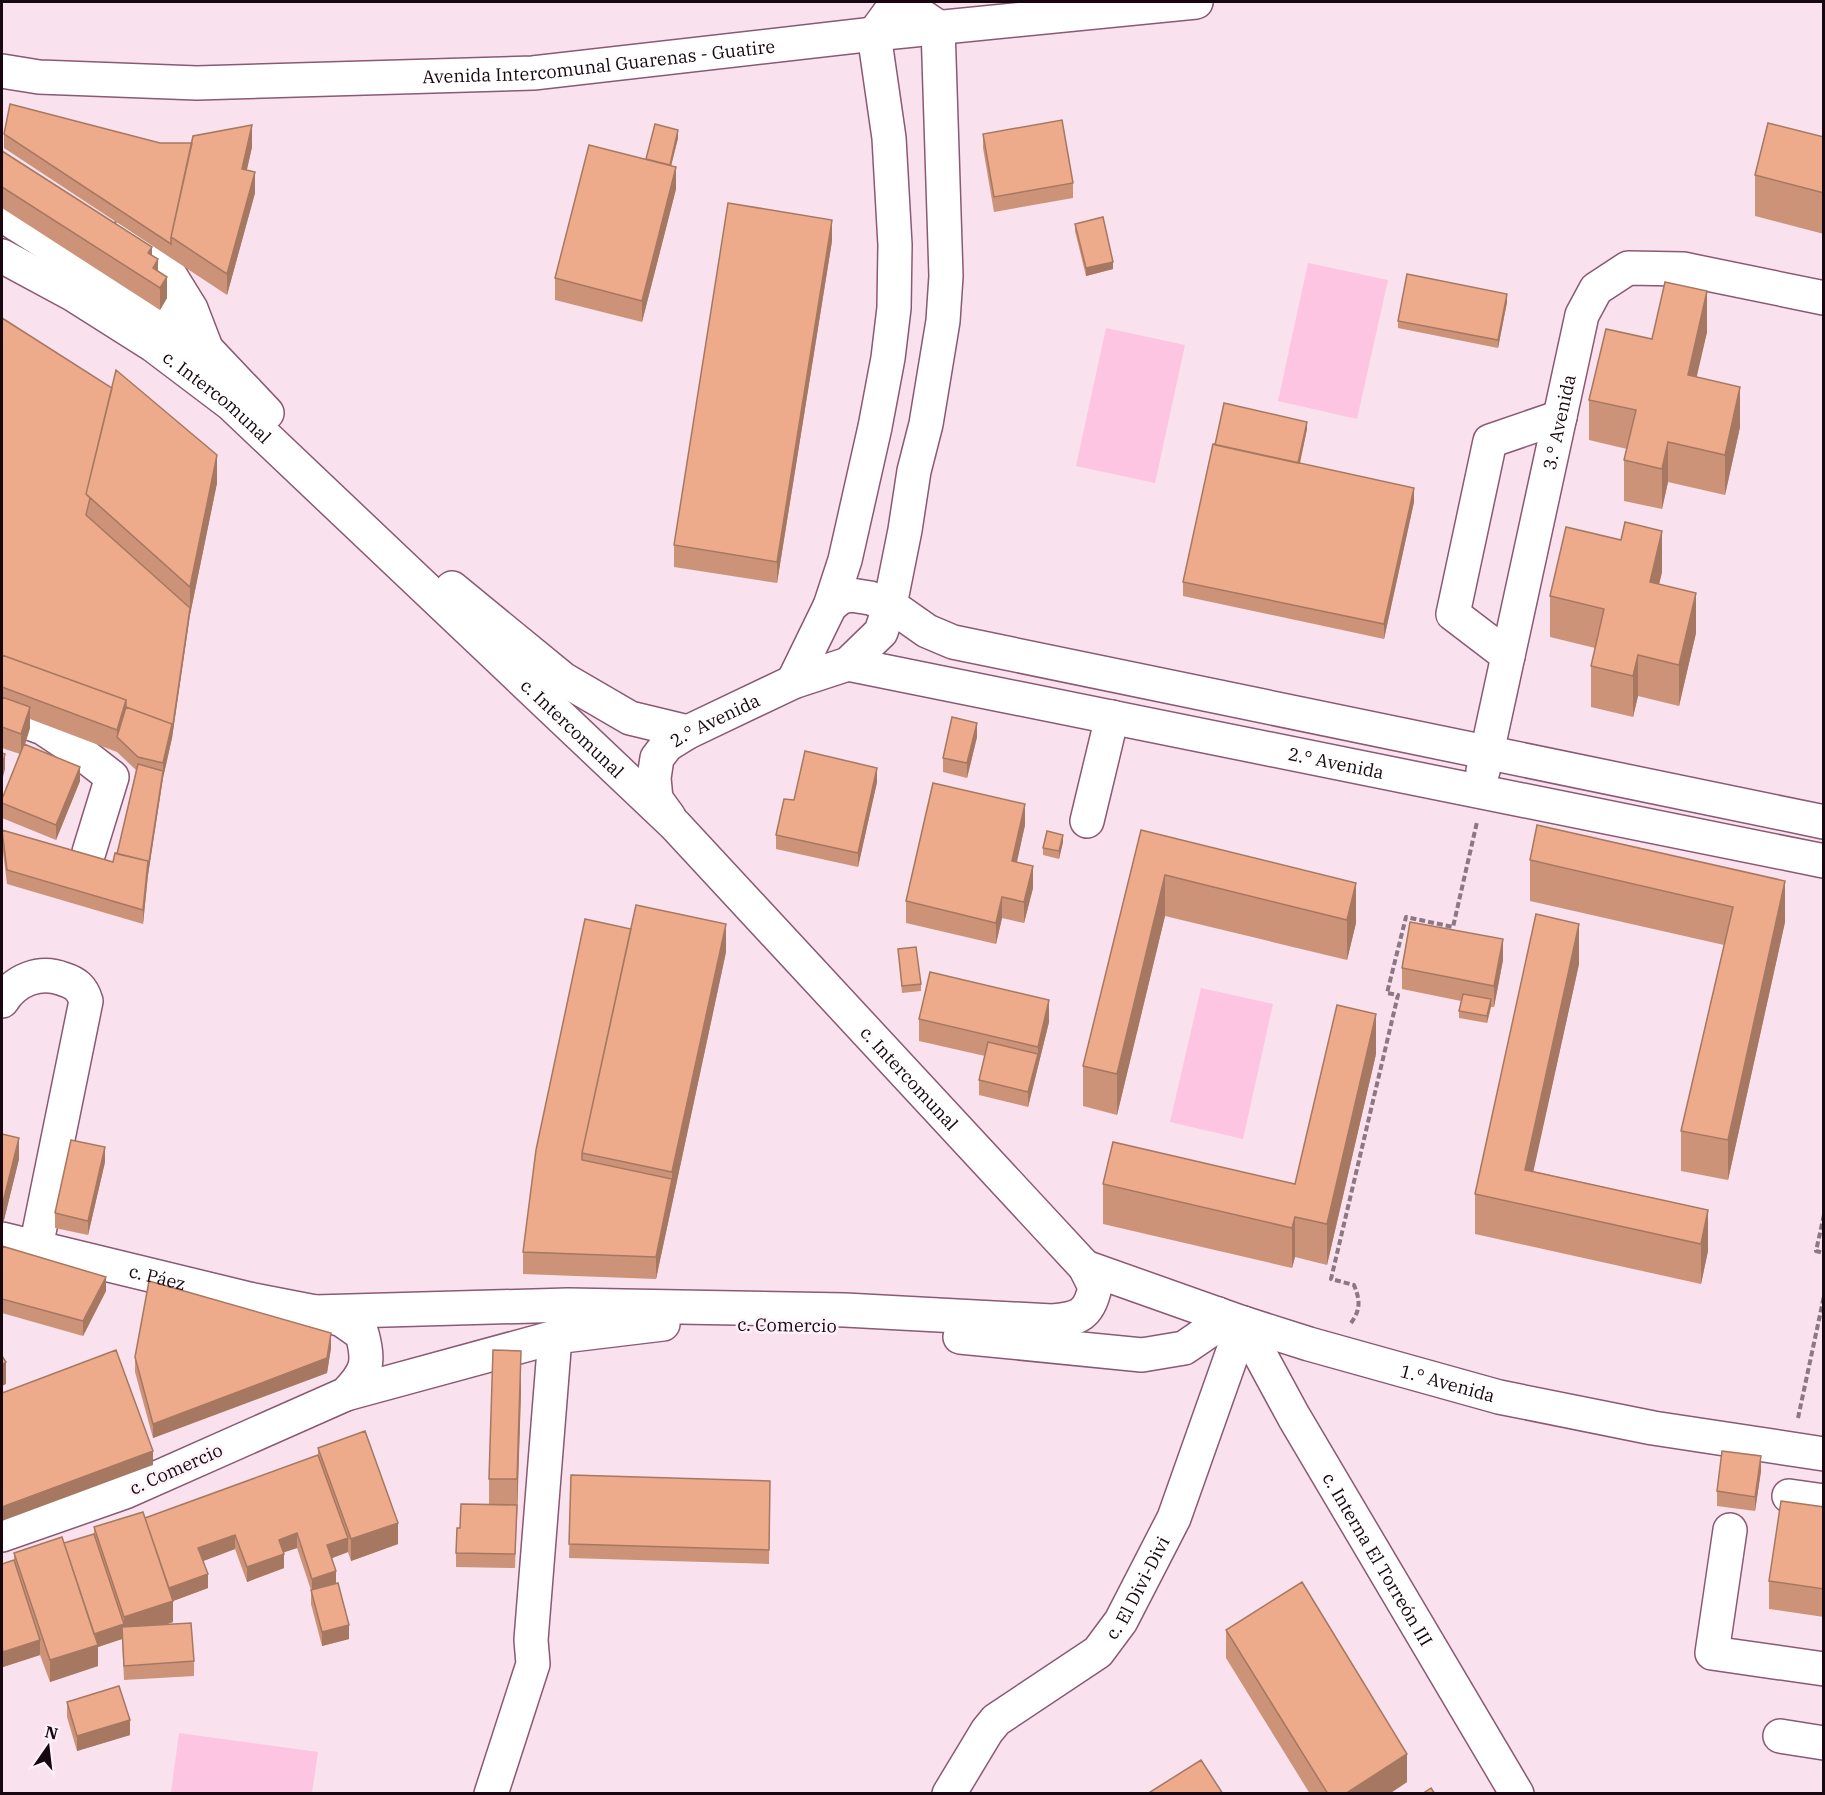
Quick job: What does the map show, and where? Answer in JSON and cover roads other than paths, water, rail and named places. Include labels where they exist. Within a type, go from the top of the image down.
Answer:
[{"type":"street","points":[[793,682],[830,606],[845,560],[888,357],[894,308],[895,245],[888,138],[874,34],[900,2],[938,27]]},
{"type":"street","name":"Avenida Intercomunal Guarenas - Guatire","points":[[2,71],[39,77],[198,83],[533,73],[938,27],[1196,2]]},
{"type":"street","name":"2.° Avenida","points":[[675,825],[656,799],[654,778],[657,758],[666,745],[688,732],[793,682],[848,664],[881,632],[890,605],[914,471],[926,424],[943,321],[946,266],[938,27]]},
{"type":"street","name":"c. Intercomunal","points":[[2,215],[195,337],[280,427],[439,578],[563,679],[630,718],[688,732]]},
{"type":"street","points":[[101,224],[165,267],[190,309],[215,375],[231,404]]},
{"type":"street","name":"c. Intercomunal","points":[[2,256],[74,296],[153,345],[231,404],[675,825],[1085,1267]]},
{"type":"street","name":"3.° Avenida","points":[[1481,791],[1487,752],[1582,315],[1596,289],[1628,268],[1683,269],[1824,298]]},
{"type":"street","points":[[1508,656],[1454,614],[1490,441],[1560,417]]},
{"type":"street","points":[[830,606],[840,597],[851,595],[870,598],[890,605],[927,631],[952,642],[1824,822]]},
{"type":"street","name":"2.° Avenida","points":[[848,664],[1824,861]]},
{"type":"street","points":[[2,713],[43,728],[112,777],[89,852]]},
{"type":"street","points":[[1087,821],[1112,717]]},
{"type":"street","points":[[2,1001],[28,978],[42,975],[56,976],[75,983],[83,991],[86,1001],[36,1247]]},
{"type":"street","name":"c. Páez","points":[[2,1239],[249,1299],[315,1312]]},
{"type":"street","points":[[1044,1345],[1088,1309],[1095,1287],[1085,1267]]},
{"type":"street","name":"1.° Avenida","points":[[1085,1267],[1314,1345],[1499,1397],[1653,1428],[1824,1454]]},
{"type":"street","points":[[315,1312],[568,1305],[845,1310],[1052,1321],[1078,1317]]},
{"type":"street","name":"c. Comercio","points":[[315,1312],[342,1320],[362,1334],[367,1362],[361,1378],[346,1394]]},
{"type":"street","name":"c. Comercio","points":[[2,1535],[125,1492],[346,1394],[555,1337],[654,1324],[828,1325],[1142,1355],[1184,1348],[1230,1318]]},
{"type":"street","name":"c. El Divi-Divi","points":[[949,1794],[996,1720],[1098,1652],[1121,1621],[1174,1518],[1230,1318]]},
{"type":"street","name":"c. Interna El Torreón III","points":[[1230,1318],[1294,1417],[1517,1794]]},
{"type":"street","points":[[491,1794],[533,1664],[531,1640],[555,1337]]},
{"type":"street","points":[[1789,1496],[1824,1501]]},
{"type":"street","points":[[1730,1530],[1712,1653],[1824,1669]]},
{"type":"street","points":[[1780,1736],[1824,1743]]}]
